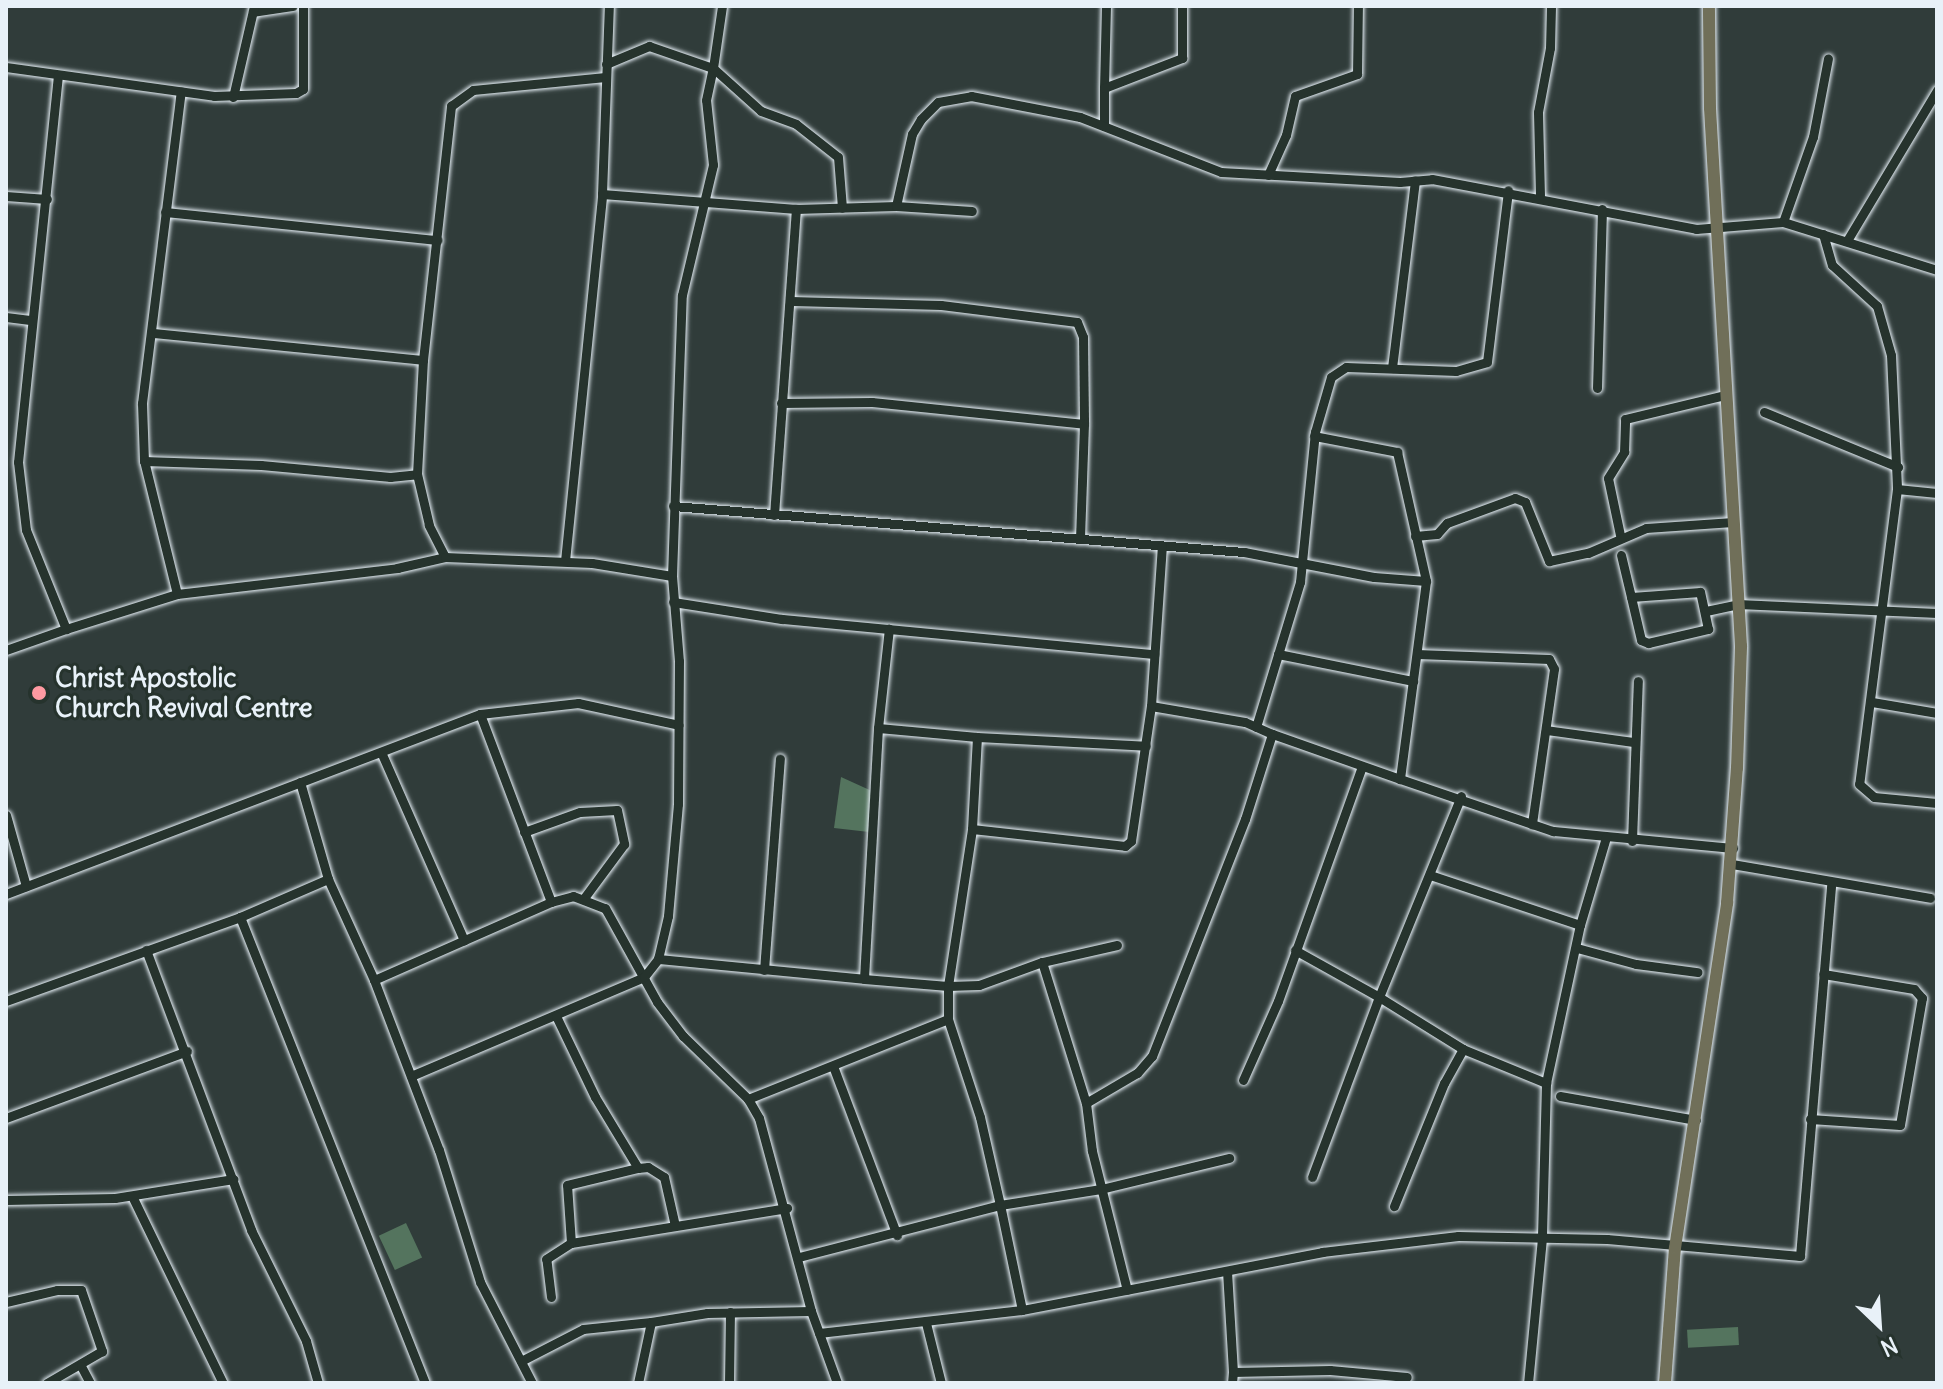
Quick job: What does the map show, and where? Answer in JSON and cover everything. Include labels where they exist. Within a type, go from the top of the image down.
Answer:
[{"type":"main road","points":[[1665,1383],[1675,1248],[1696,1120],[1733,848],[1738,604],[1725,395],[1709,6]]},
{"type":"street","points":[[233,97],[254,9],[293,6]]},
{"type":"street","points":[[6,67],[233,97],[303,89],[303,6]]},
{"type":"street","points":[[565,561],[602,194],[609,6]]},
{"type":"street","points":[[411,1076],[644,977],[658,959],[668,916],[679,725],[672,576],[682,295],[706,202],[713,148],[706,100],[722,6]]},
{"type":"street","points":[[1104,126],[1106,6]]},
{"type":"street","points":[[1104,88],[1178,62],[1185,42],[1182,6]]},
{"type":"street","points":[[1268,175],[1286,135],[1295,96],[1357,74],[1358,6]]},
{"type":"street","points":[[1540,195],[1538,112],[1550,48],[1551,6]]},
{"type":"street","points":[[606,64],[649,46],[713,68],[761,111],[796,124],[838,157],[842,208]]},
{"type":"street","points":[[1783,222],[1813,137],[1828,58]]},
{"type":"street","points":[[58,75],[18,462],[26,530],[66,629]]},
{"type":"street","points":[[445,557],[429,525],[417,474],[423,360],[451,106],[457,97],[486,88],[558,86],[605,77]]},
{"type":"street","points":[[1848,239],[1937,90]]},
{"type":"street","points":[[177,594],[144,461],[142,403],[181,91]]},
{"type":"street","points":[[896,206],[912,134],[938,102],[948,97],[1055,111],[1165,146],[1196,165],[1268,175],[1415,180],[1508,190],[1696,229],[1717,224],[1783,222],[1848,239],[1937,270]]},
{"type":"street","points":[[1392,368],[1415,180]]},
{"type":"street","points":[[1256,727],[1301,563],[1314,436],[1335,370],[1392,368],[1456,371],[1487,362],[1508,190]]},
{"type":"street","points":[[602,194],[796,209],[896,206],[972,211]]},
{"type":"street","points":[[6,196],[47,199]]},
{"type":"street","points":[[774,515],[796,209]]},
{"type":"street","points":[[1597,388],[1602,209]]},
{"type":"street","points":[[165,212],[438,240]]},
{"type":"street","points":[[1823,234],[1832,265],[1869,297],[1885,322],[1898,467],[1862,791],[1874,797],[1937,803]]},
{"type":"street","points":[[791,301],[941,305],[1077,322],[1083,337],[1080,538]]},
{"type":"street","points":[[6,317],[32,320]]},
{"type":"street","points":[[153,333],[423,360]]},
{"type":"street","points":[[1620,535],[1608,478],[1624,452],[1625,419],[1725,395]]},
{"type":"street","points":[[781,403],[872,402],[1084,424]]},
{"type":"street","points":[[1764,412],[1786,417],[1898,467]]},
{"type":"street","points":[[1314,436],[1397,452],[1426,581],[1400,779]]},
{"type":"street","points":[[144,461],[261,465],[390,477],[417,474]]},
{"type":"street","points":[[1897,489],[1937,493]]},
{"type":"street","points":[[1415,536],[1437,534],[1447,523],[1515,498],[1525,502],[1549,561],[1588,553],[1620,535],[1646,528],[1733,522]]},
{"type":"street","points":[[673,506],[1162,545],[1426,581]]},
{"type":"street","points":[[972,829],[1125,846],[1133,835],[1151,706],[1162,545]]},
{"type":"street","points":[[1621,555],[1631,597],[1644,642],[1707,632],[1703,595],[1697,591],[1631,597]]},
{"type":"street","points":[[6,650],[177,594],[397,568],[445,557],[565,561],[672,576]]},
{"type":"street","points":[[673,602],[889,629],[1154,654]]},
{"type":"street","points":[[1706,611],[1738,604],[1937,613]]},
{"type":"street","points":[[864,979],[878,728],[889,629]]},
{"type":"street","points":[[1278,654],[1413,681]]},
{"type":"street","points":[[1417,654],[1549,659],[1554,669],[1532,824]]},
{"type":"street","points":[[1632,841],[1638,681]]},
{"type":"street","points":[[1872,702],[1937,713]]},
{"type":"street","points":[[6,894],[480,714],[578,703],[679,725]]},
{"type":"street","points":[[1151,706],[1256,727],[1362,767],[1461,796],[1532,824],[1632,841],[1733,848]]},
{"type":"street","points":[[480,714],[551,902]]},
{"type":"street","points":[[878,728],[1146,746]]},
{"type":"street","points":[[1546,730],[1634,742]]},
{"type":"street","points":[[1086,1103],[1137,1073],[1152,1056],[1245,819],[1272,734]]},
{"type":"street","points":[[977,737],[972,829],[948,986],[948,1019],[980,1117],[1022,1310]]},
{"type":"street","points":[[381,752],[464,940]]},
{"type":"street","points":[[764,970],[780,759]]},
{"type":"street","points":[[1243,1080],[1295,950],[1362,767]]},
{"type":"street","points":[[300,782],[328,879],[374,980],[411,1076],[480,1282],[532,1383]]},
{"type":"street","points":[[1312,1177],[1379,997],[1433,876],[1461,796]]},
{"type":"street","points":[[524,832],[580,812],[617,810],[624,844],[584,898]]},
{"type":"street","points":[[6,815],[26,886]]},
{"type":"street","points":[[1528,1383],[1542,1238],[1546,1083],[1580,925],[1606,837]]},
{"type":"street","points":[[1732,864],[1930,898]]},
{"type":"street","points":[[1433,876],[1580,925]]},
{"type":"street","points":[[6,1001],[240,917],[328,879]]},
{"type":"street","points":[[819,1333],[1022,1310],[1322,1252],[1458,1236],[1631,1240],[1675,1248],[1800,1256],[1831,883]]},
{"type":"street","points":[[374,980],[551,902],[584,898],[605,908],[644,977],[683,1036],[748,1099],[759,1118],[787,1208],[811,1311],[837,1383]]},
{"type":"street","points":[[240,917],[425,1383]]},
{"type":"street","points":[[658,959],[948,986],[979,985],[1042,962],[1117,945]]},
{"type":"street","points":[[1577,948],[1636,964],[1697,972]]},
{"type":"street","points":[[146,950],[187,1051],[251,1230],[306,1341],[318,1383]]},
{"type":"street","points":[[1295,950],[1463,1049],[1546,1083]]},
{"type":"street","points":[[1042,962],[1086,1103],[1101,1189],[1127,1290]]},
{"type":"street","points":[[1810,1119],[1898,1127],[1922,998],[1914,989],[1823,974]]},
{"type":"street","points":[[556,1016],[638,1168]]},
{"type":"street","points":[[748,1099],[948,1019]]},
{"type":"street","points":[[1394,1206],[1463,1049]]},
{"type":"street","points":[[6,1118],[187,1051]]},
{"type":"street","points":[[833,1066],[897,1235]]},
{"type":"street","points":[[1560,1096],[1696,1120]]},
{"type":"street","points":[[799,1257],[897,1235],[1000,1205],[1101,1189],[1229,1158]]},
{"type":"street","points":[[571,1243],[567,1185],[638,1168],[648,1167],[664,1177],[675,1226]]},
{"type":"street","points":[[6,1200],[132,1196],[233,1179]]},
{"type":"street","points":[[132,1196],[223,1383]]},
{"type":"street","points":[[551,1297],[546,1259],[571,1243],[787,1208]]},
{"type":"street","points":[[1227,1271],[1232,1383]]},
{"type":"street","points":[[6,1302],[57,1290],[81,1290],[103,1348],[81,1366],[47,1383]]},
{"type":"street","points":[[521,1361],[583,1329],[730,1312],[811,1311]]},
{"type":"street","points":[[729,1383],[730,1312]]},
{"type":"street","points":[[638,1383],[651,1322]]},
{"type":"street","points":[[926,1323],[941,1383]]},
{"type":"street","points":[[81,1366],[90,1383]]},
{"type":"street","points":[[1233,1372],[1330,1370],[1407,1377]]},
{"type":"green space","points":[[841,777],[874,792],[869,832],[834,828]]},
{"type":"green space","points":[[406,1223],[422,1257],[395,1270],[379,1236]]},
{"type":"green space","points":[[1738,1327],[1739,1345],[1688,1348],[1687,1330]]},
{"type":"place","name":"Christ Apostolic Church Revival Centre","points":[[39,693]]}]
